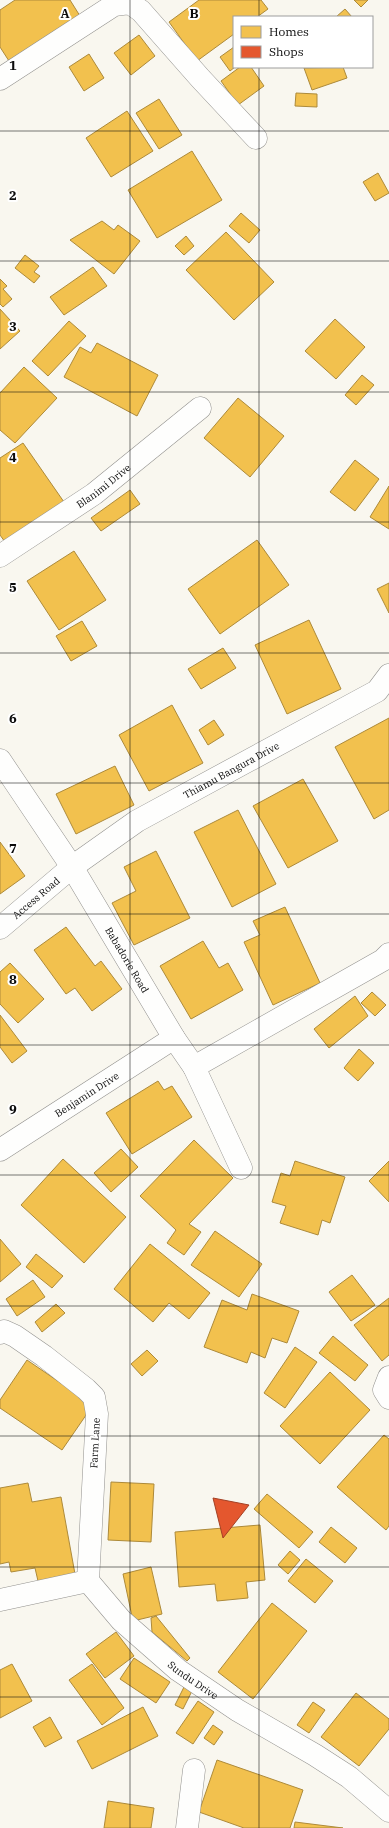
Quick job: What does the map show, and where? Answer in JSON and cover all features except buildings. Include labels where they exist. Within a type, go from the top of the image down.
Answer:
[{"type":"street","points":[[0,79],[114,5],[130,3],[141,11],[200,78],[256,138]]},
{"type":"street","name":"Blanimi Drive","points":[[0,556],[94,494],[200,408]]},
{"type":"street","name":"Thiamu Bangura Drive","points":[[72,867],[137,821],[377,691],[389,675]]},
{"type":"street","name":"Babadorie Road","points":[[0,760],[72,867],[174,1038],[194,1067],[241,1168]]},
{"type":"street","name":"Access Road","points":[[0,928],[72,867]]},
{"type":"street","points":[[194,1067],[383,960],[389,954]]},
{"type":"street","name":"Benjamin Drive","points":[[0,1150],[174,1038]]},
{"type":"street","name":"Farm Lane","points":[[0,1333],[4,1331],[15,1336],[44,1356],[94,1397],[97,1414],[88,1581]]},
{"type":"street","points":[[389,1377],[384,1390],[389,1398]]},
{"type":"street","points":[[5,1594],[88,1581]]},
{"type":"street","name":"Sundu Drive","points":[[88,1581],[121,1620],[178,1670],[237,1710],[315,1755],[349,1777],[389,1811]]},
{"type":"street","points":[[187,1828],[194,1770]]}]
